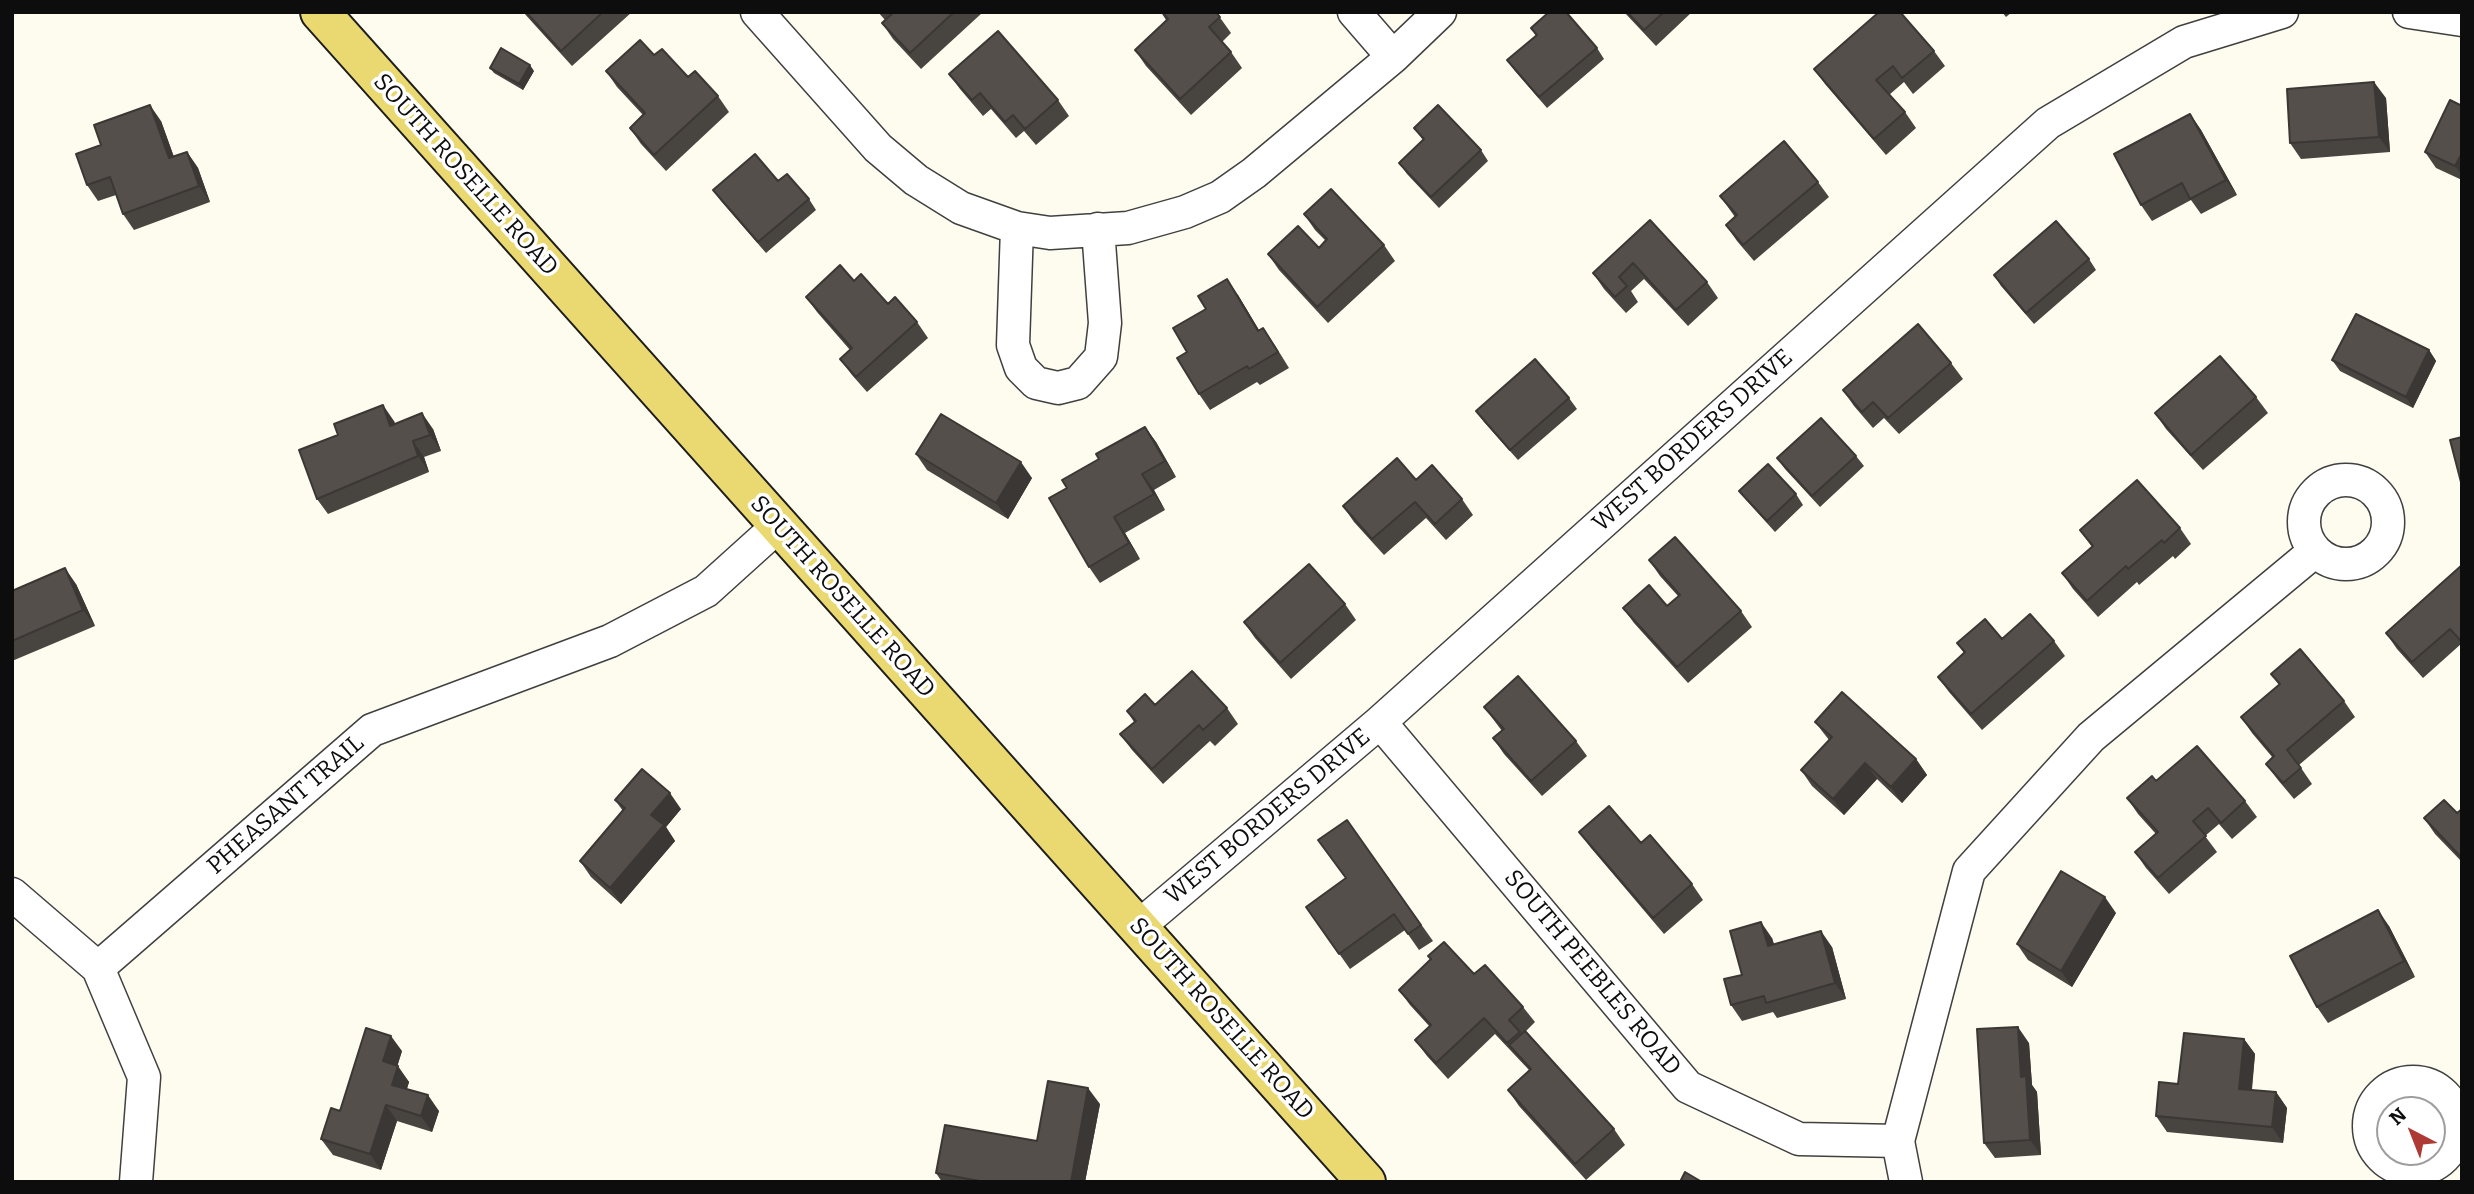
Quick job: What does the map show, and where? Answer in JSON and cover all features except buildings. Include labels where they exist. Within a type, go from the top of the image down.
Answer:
[{"type":"main road","name":"SOUTH ROSELLE ROAD","points":[[320,12],[1366,1182]]},
{"type":"street","points":[[757,12],[878,148],[916,180],[961,208],[1017,228],[1050,233],[1128,228],[1185,212],[1220,197],[1254,173],[1393,57],[1440,12]]},
{"type":"street","points":[[1353,12],[1393,57]]},
{"type":"street","name":"WEST BORDERS DRIVE","points":[[1138,927],[1380,722],[2048,123],[2184,42],[2282,12]]},
{"type":"street","points":[[2409,12],[2462,20]]},
{"type":"street","points":[[1017,228],[1013,345],[1021,368],[1036,383],[1058,388],[1077,383],[1101,357],[1105,323],[1098,229]]},
{"type":"street","name":"PHEASANT TRAIL","points":[[98,968],[372,730],[610,641],[706,591],[778,526]]},
{"type":"street","points":[[1906,1182],[1898,1141],[1969,871],[2091,737],[2315,551]]},
{"type":"street","name":"SOUTH PEEBLES ROAD","points":[[1380,722],[1688,1087],[1799,1139],[1898,1141]]},
{"type":"street","points":[[12,894],[98,968],[144,1077],[136,1182]]}]
